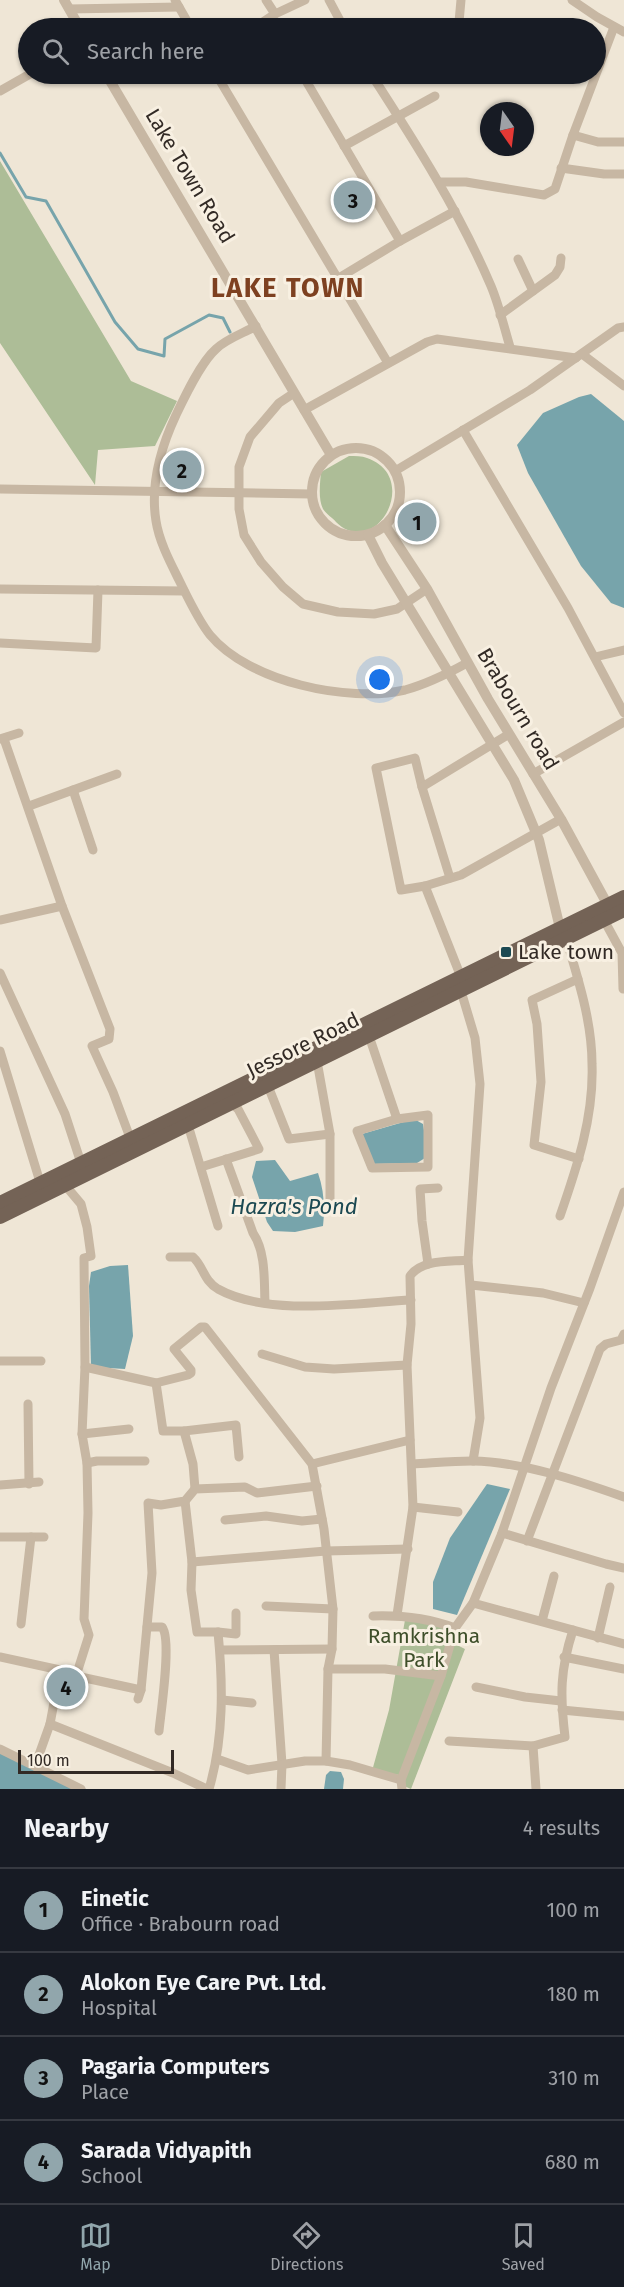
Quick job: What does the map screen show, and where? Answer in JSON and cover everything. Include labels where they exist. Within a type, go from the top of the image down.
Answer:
[{"type":"main road","points":[[0,1203],[40,1182],[83,1169],[563,933],[612,912],[624,897]]},
{"type":"main road","name":"Jessore Road","points":[[133,1145],[188,1125],[369,1036],[461,984]]},
{"type":"main road","points":[[0,1217],[65,1185],[83,1169]]},
{"type":"street","points":[[266,0],[272,16]]},
{"type":"street","points":[[269,18],[305,0]]},
{"type":"street","points":[[329,0],[339,18]]},
{"type":"street","points":[[459,18],[461,0]]},
{"type":"street","points":[[576,1],[602,18]]},
{"type":"street","points":[[66,4],[177,4],[185,18]]},
{"type":"street","points":[[66,4],[74,18]]},
{"type":"street","points":[[606,61],[624,19]]},
{"type":"street","points":[[606,21],[620,30]]},
{"type":"street","points":[[0,91],[18,81]]},
{"type":"street","name":"Lake Town Road","points":[[112,84],[331,455]]},
{"type":"street","points":[[222,84],[388,363]]},
{"type":"street","points":[[308,84],[400,241]]},
{"type":"street","points":[[378,84],[455,211],[491,288],[510,347]]},
{"type":"street","points":[[439,182],[466,182],[544,195],[555,189],[573,135],[596,84]]},
{"type":"street","points":[[344,146],[435,96]]},
{"type":"street","points":[[573,135],[598,142],[624,142]]},
{"type":"street","points":[[561,168],[604,174],[624,174]]},
{"type":"street","points":[[337,279],[455,211]]},
{"type":"street","points":[[500,315],[555,275],[560,267],[561,258]]},
{"type":"street","points":[[518,259],[533,291]]},
{"type":"street","points":[[256,326],[216,348],[194,381],[164,442],[155,491],[156,522],[168,558],[184,591],[211,636],[244,664],[276,678],[326,692],[367,693],[403,690],[430,682],[467,663]]},
{"type":"street","points":[[395,471],[530,390],[618,327],[624,327]]},
{"type":"street","points":[[304,410],[427,342],[437,339],[579,356],[624,386]]},
{"type":"street","points":[[294,393],[279,403],[250,437],[239,467],[238,492],[243,535],[268,570],[303,604],[338,612],[374,614],[397,609],[427,589]]},
{"type":"street","points":[[463,430],[595,657],[624,713]]},
{"type":"street","points":[[348,448],[366,449],[383,457],[395,471],[400,494],[393,516],[385,525],[368,535],[352,536],[336,532],[323,523],[314,509],[311,494],[313,479],[320,465],[331,455],[348,448]]},
{"type":"street","points":[[0,489],[311,494]]},
{"type":"street","name":"Brabourn road","points":[[385,525],[427,589],[467,663],[561,819],[612,912]]},
{"type":"street","points":[[368,535],[382,563],[514,780],[536,833],[578,979],[589,1031],[592,1064],[590,1108],[579,1159],[560,1216]]},
{"type":"street","points":[[0,589],[184,591]]},
{"type":"street","points":[[0,643],[96,648],[98,590]]},
{"type":"street","points":[[595,657],[624,650]]},
{"type":"street","points":[[533,774],[624,722]]},
{"type":"street","points":[[19,733],[2,739],[28,806],[62,906],[110,1029],[110,1039],[92,1046],[113,1092],[133,1145]]},
{"type":"street","points":[[422,787],[509,734]]},
{"type":"street","points":[[450,878],[415,758],[376,768],[401,890],[425,886],[450,878],[461,874],[561,819]]},
{"type":"street","points":[[28,806],[117,774]]},
{"type":"street","points":[[73,790],[93,850]]},
{"type":"street","points":[[425,886],[461,984],[475,1038],[480,1084],[468,1260],[480,1418],[473,1461]]},
{"type":"street","points":[[0,920],[62,906]]},
{"type":"street","points":[[612,912],[622,953],[622,989]]},
{"type":"street","points":[[0,974],[65,1114],[83,1169]]},
{"type":"street","points":[[578,979],[532,1000],[537,1024],[541,1082],[534,1144],[579,1159]]},
{"type":"street","points":[[369,1036],[397,1119]]},
{"type":"street","points":[[0,1051],[40,1182]]},
{"type":"street","points":[[317,1061],[330,1134],[330,1201]]},
{"type":"street","points":[[267,1086],[289,1139],[330,1134]]},
{"type":"street","points":[[201,1167],[259,1149],[238,1109],[231,1103]]},
{"type":"street","points":[[428,1115],[428,1167],[372,1168],[357,1131],[397,1119],[428,1115]]},
{"type":"street","points":[[188,1125],[218,1226]]},
{"type":"street","points":[[226,1159],[263,1260],[265,1304]]},
{"type":"street","points":[[65,1185],[81,1204],[91,1256],[84,1258],[85,1367],[82,1434],[87,1463],[84,1619],[89,1635],[76,1676]]},
{"type":"street","points":[[429,1264],[422,1221],[420,1189],[438,1188]]},
{"type":"street","points":[[217,1759],[248,1770],[305,1761],[326,1761],[350,1765],[402,1784],[441,1676],[455,1628],[473,1603],[502,1533],[523,1468],[624,1192]]},
{"type":"street","points":[[170,1257],[193,1257],[204,1276],[219,1289],[265,1304],[322,1305],[411,1300]]},
{"type":"street","points":[[397,1615],[414,1507],[407,1365],[411,1300],[410,1276],[419,1267],[429,1264],[468,1260]]},
{"type":"street","points":[[471,1285],[543,1293],[584,1303]]},
{"type":"street","points":[[85,1367],[156,1383],[191,1374],[191,1370],[174,1349],[201,1327],[205,1327],[312,1464],[322,1518],[333,1609],[332,1649],[328,1669],[326,1761]]},
{"type":"street","points":[[527,1541],[600,1349],[606,1344],[621,1340],[624,1334]]},
{"type":"street","points":[[262,1354],[305,1367],[334,1369],[407,1365]]},
{"type":"street","points":[[0,1361],[41,1361]]},
{"type":"street","points":[[156,1383],[163,1431],[236,1425],[239,1457]]},
{"type":"street","points":[[0,1485],[34,1483],[28,1404]]},
{"type":"street","points":[[82,1434],[129,1429]]},
{"type":"street","points":[[0,1657],[60,1670],[140,1694],[152,1573],[148,1503],[161,1505],[185,1501],[195,1489],[193,1464],[184,1431]]},
{"type":"street","points":[[312,1464],[410,1440]]},
{"type":"street","points":[[87,1463],[145,1461]]},
{"type":"street","points":[[412,1464],[473,1461],[523,1468],[624,1497]]},
{"type":"street","points":[[195,1489],[245,1487],[257,1493],[317,1486]]},
{"type":"street","points":[[185,1501],[192,1562],[191,1590],[197,1632],[236,1634],[236,1613]]},
{"type":"street","points":[[414,1507],[458,1512]]},
{"type":"street","points":[[225,1520],[266,1516],[302,1521],[322,1518]]},
{"type":"street","points":[[502,1533],[624,1568]]},
{"type":"street","points":[[0,1537],[44,1537]]},
{"type":"street","points":[[21,1624],[31,1537]]},
{"type":"street","points":[[192,1562],[326,1551],[408,1549]]},
{"type":"street","points":[[542,1621],[554,1576]]},
{"type":"street","points":[[598,1638],[610,1587]]},
{"type":"street","points":[[473,1603],[624,1644]]},
{"type":"street","points":[[266,1606],[333,1609]]},
{"type":"street","points":[[373,1616],[397,1615],[434,1620],[455,1628]]},
{"type":"street","points":[[147,1627],[162,1627],[165,1631],[166,1665],[159,1731]]},
{"type":"street","points":[[449,1741],[533,1746],[565,1737],[561,1705],[564,1657],[573,1630]]},
{"type":"street","points":[[50,1724],[208,1789],[217,1759],[222,1700],[218,1632]]},
{"type":"street","points":[[220,1650],[332,1649]]},
{"type":"street","points":[[274,1650],[282,1764],[281,1789]]},
{"type":"street","points":[[564,1657],[624,1669]]},
{"type":"street","points":[[328,1669],[385,1669],[441,1676]]},
{"type":"street","points":[[35,1766],[50,1724],[60,1670]]},
{"type":"street","points":[[476,1687],[624,1716]]},
{"type":"street","points":[[222,1700],[252,1703]]},
{"type":"street","points":[[533,1746],[536,1789]]},
{"type":"street","points":[[0,1749],[81,1789]]},
{"type":"green space","points":[[0,161],[131,381],[177,401],[155,446],[98,450],[95,485],[0,343]]},
{"type":"green space","points":[[349,456],[367,458],[383,468],[391,482],[392,497],[387,512],[378,524],[365,531],[351,531],[336,522],[324,511],[320,501],[321,472]]},
{"type":"green space","name":"Ramkrishna Park","points":[[405,1620],[455,1628],[453,1643],[465,1649],[411,1789],[404,1786],[399,1775],[372,1771],[389,1710]]},
{"type":"water","points":[[591,394],[624,421],[624,608],[611,603],[581,566],[528,473],[517,445],[543,413]]},
{"type":"water","points":[[414,1119],[423,1124],[427,1149],[425,1158],[417,1163],[373,1164],[362,1134]]},
{"type":"water","name":"Hazra's Pond","points":[[275,1160],[290,1181],[318,1173],[324,1199],[323,1226],[295,1232],[273,1231],[267,1222],[252,1177],[256,1161]]},
{"type":"water","points":[[128,1265],[133,1336],[125,1369],[91,1367],[89,1286],[91,1272],[110,1266]]},
{"type":"water","points":[[487,1484],[510,1489],[457,1615],[433,1609],[433,1582],[450,1538]]},
{"type":"water","points":[[0,1749],[86,1789],[0,1789]]},
{"type":"water","points":[[330,1771],[341,1772],[344,1779],[343,1789],[324,1789],[326,1775]]},
{"type":"waterway","points":[[0,153],[26,197],[46,201],[115,322],[138,349],[164,356],[165,339],[209,315],[223,318],[230,332]]},
{"type":"place","name":"Pagaria Computers","points":[[353,200]]},
{"type":"place","name":"Alokon Eye Care Pvt. Ltd.","points":[[182,470]]},
{"type":"place","name":"Einetic","points":[[417,522]]},
{"type":"place","name":"Lake town","points":[[506,952]]},
{"type":"place","name":"Sarada Vidyapith","points":[[66,1687]]},
{"type":"district","name":"LAKE TOWN","points":[[288,288]]}]
